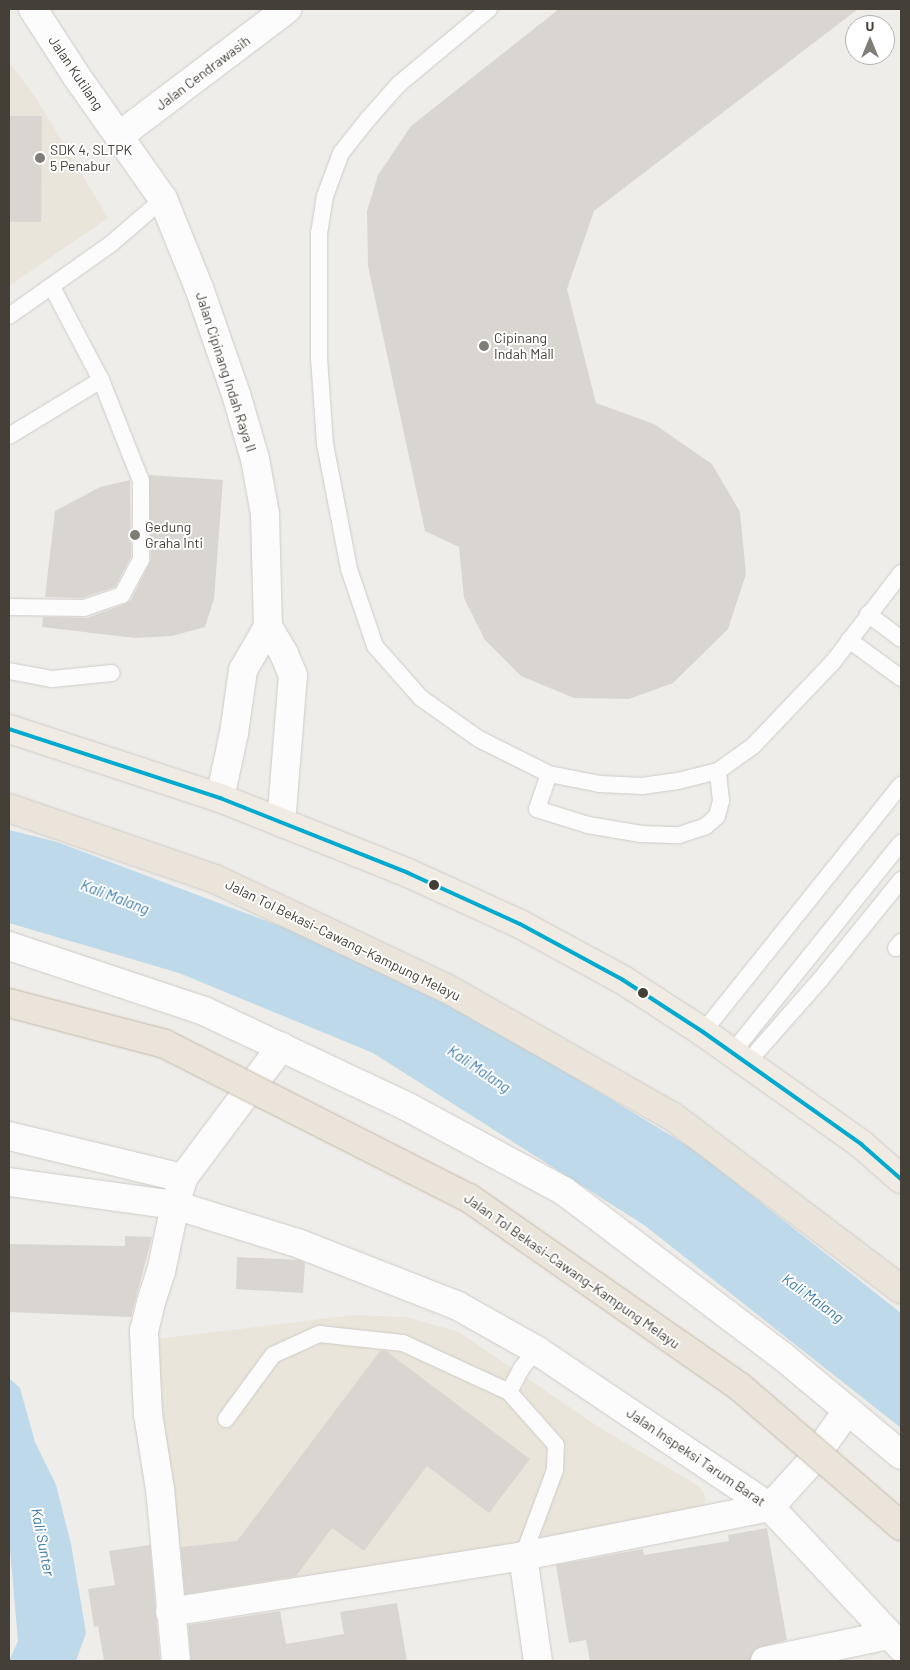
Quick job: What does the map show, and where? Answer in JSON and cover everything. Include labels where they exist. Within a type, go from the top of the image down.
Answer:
[{"type":"highway","name":"Jalan Tol Bekasi–Cawang–Kampung Melayu","points":[[9,808],[215,879],[448,989],[672,1116],[901,1289]]},
{"type":"highway","name":"Jalan Tol Bekasi–Cawang–Kampung Melayu","points":[[9,1003],[165,1044],[469,1198],[740,1387],[901,1526]]},
{"type":"main road","points":[[9,729],[220,798],[281,824],[408,873],[520,924],[623,980],[703,1032],[861,1144],[901,1179]]},
{"type":"street","name":"Jalan Kutilang","points":[[33,9],[77,77],[119,136]]},
{"type":"street","name":"Jalan Cendrawasih","points":[[119,136],[287,9]]},
{"type":"street","name":"Jalan Cipinang Indah Raya II","points":[[119,136],[163,200],[199,288],[236,394],[255,459],[265,514],[268,627],[284,654],[293,675],[281,824]]},
{"type":"street","points":[[220,798],[234,733],[243,670],[268,627]]},
{"type":"street","points":[[9,946],[204,1011],[406,1106],[564,1191],[780,1355],[901,1455]]},
{"type":"street","points":[[176,1661],[160,1489],[148,1414],[144,1331],[151,1302],[162,1272],[174,1205],[183,1178],[281,1048]]},
{"type":"street","points":[[9,1136],[183,1178]]},
{"type":"street","name":"Jalan Inspeksi Tarum Barat","points":[[9,1182],[174,1205],[300,1244],[458,1306],[536,1350],[770,1507],[810,1464],[848,1410]]},
{"type":"street","points":[[170,1612],[523,1556],[770,1507],[895,1641]]},
{"type":"street","points":[[523,1556],[538,1661]]},
{"type":"street","points":[[765,1661],[895,1641]]},
{"type":"lane","points":[[489,9],[399,84],[341,153],[324,196],[319,233],[319,358],[325,444],[349,569],[375,646],[421,698],[479,739],[549,774],[600,784],[642,786],[678,781],[718,771],[753,746],[833,662],[868,614],[901,574]]},
{"type":"lane","points":[[9,316],[112,243],[163,200]]},
{"type":"lane","points":[[9,607],[84,608],[122,595],[141,560],[141,481],[101,380],[52,287]]},
{"type":"lane","points":[[9,436],[101,380]]},
{"type":"lane","points":[[868,614],[901,639]]},
{"type":"lane","points":[[849,640],[901,678]]},
{"type":"lane","points":[[9,671],[52,679],[112,673]]},
{"type":"lane","points":[[549,774],[537,809],[588,825],[641,834],[679,835],[706,826],[716,816],[721,801],[718,771]]},
{"type":"lane","points":[[703,1032],[901,785]]},
{"type":"lane","points":[[740,1058],[901,843]]},
{"type":"lane","points":[[740,1058],[820,980],[901,880]]},
{"type":"lane","points":[[226,1419],[273,1355],[319,1334],[403,1342],[509,1392],[556,1445],[555,1470],[523,1556]]},
{"type":"lane","points":[[509,1392],[521,1369],[536,1350]]},
{"type":"shaded area","name":"SDK 4, SLTPK 5 Penabur","points":[[9,62],[36,98],[108,218],[9,286]]},
{"type":"shaded area","points":[[353,1315],[406,1317],[459,1332],[603,1430],[696,1484],[703,1491],[706,1500],[703,1508],[172,1610],[149,1340]]},
{"type":"water","name":"Kali Malang","points":[[9,830],[57,842],[325,943],[502,1033],[693,1149],[901,1313],[901,1428],[644,1225],[373,1053],[179,973],[9,923]]},
{"type":"water","name":"Kali Sunter","points":[[9,1378],[20,1388],[35,1442],[56,1485],[71,1544],[86,1633],[76,1661],[9,1661],[18,1641],[9,1538]]},
{"type":"building","name":"Cipinang Indah Mall","points":[[559,9],[858,9],[850,15],[845,15],[845,19],[594,211],[567,289],[596,403],[654,424],[712,464],[740,512],[746,574],[728,629],[673,683],[629,699],[574,698],[521,676],[485,640],[464,598],[459,547],[425,531],[368,266],[367,211],[378,175],[411,126]]},
{"type":"building","points":[[9,116],[42,116],[41,222],[9,222]]},
{"type":"building","points":[[149,475],[223,480],[214,599],[205,627],[172,636],[135,638],[42,627],[43,617],[87,618],[131,600],[151,560]]},
{"type":"building","points":[[130,480],[131,557],[115,587],[82,598],[45,597],[55,511],[100,487]]},
{"type":"building","points":[[125,1236],[152,1237],[131,1317],[9,1312],[9,1244],[125,1246]]},
{"type":"building","points":[[237,1257],[299,1260],[305,1263],[303,1293],[236,1289]]},
{"type":"building","points":[[380,1351],[386,1351],[530,1459],[489,1513],[427,1466],[364,1551],[332,1528],[296,1576],[185,1594],[181,1547],[237,1541]]},
{"type":"building","points":[[767,1528],[787,1640],[755,1649],[750,1661],[590,1661],[586,1640],[569,1643],[556,1565],[643,1549],[644,1555],[729,1541],[728,1535]]},
{"type":"building","points":[[150,1545],[160,1661],[104,1661],[98,1626],[94,1627],[88,1589],[115,1585],[109,1551]]},
{"type":"building","points":[[397,1603],[407,1661],[191,1661],[188,1625],[280,1611],[286,1644],[344,1634],[340,1612]]},
{"type":"transit line","points":[[9,729],[220,798],[408,873],[520,924],[623,980],[703,1032],[861,1144],[901,1179]]},
{"type":"place","name":"SDK 4, SLTPK 5 Penabur","points":[[40,158]]},
{"type":"place","name":"Cipinang Indah Mall","points":[[484,346]]},
{"type":"place","name":"Gedung Graha Inti","points":[[135,535]]}]
